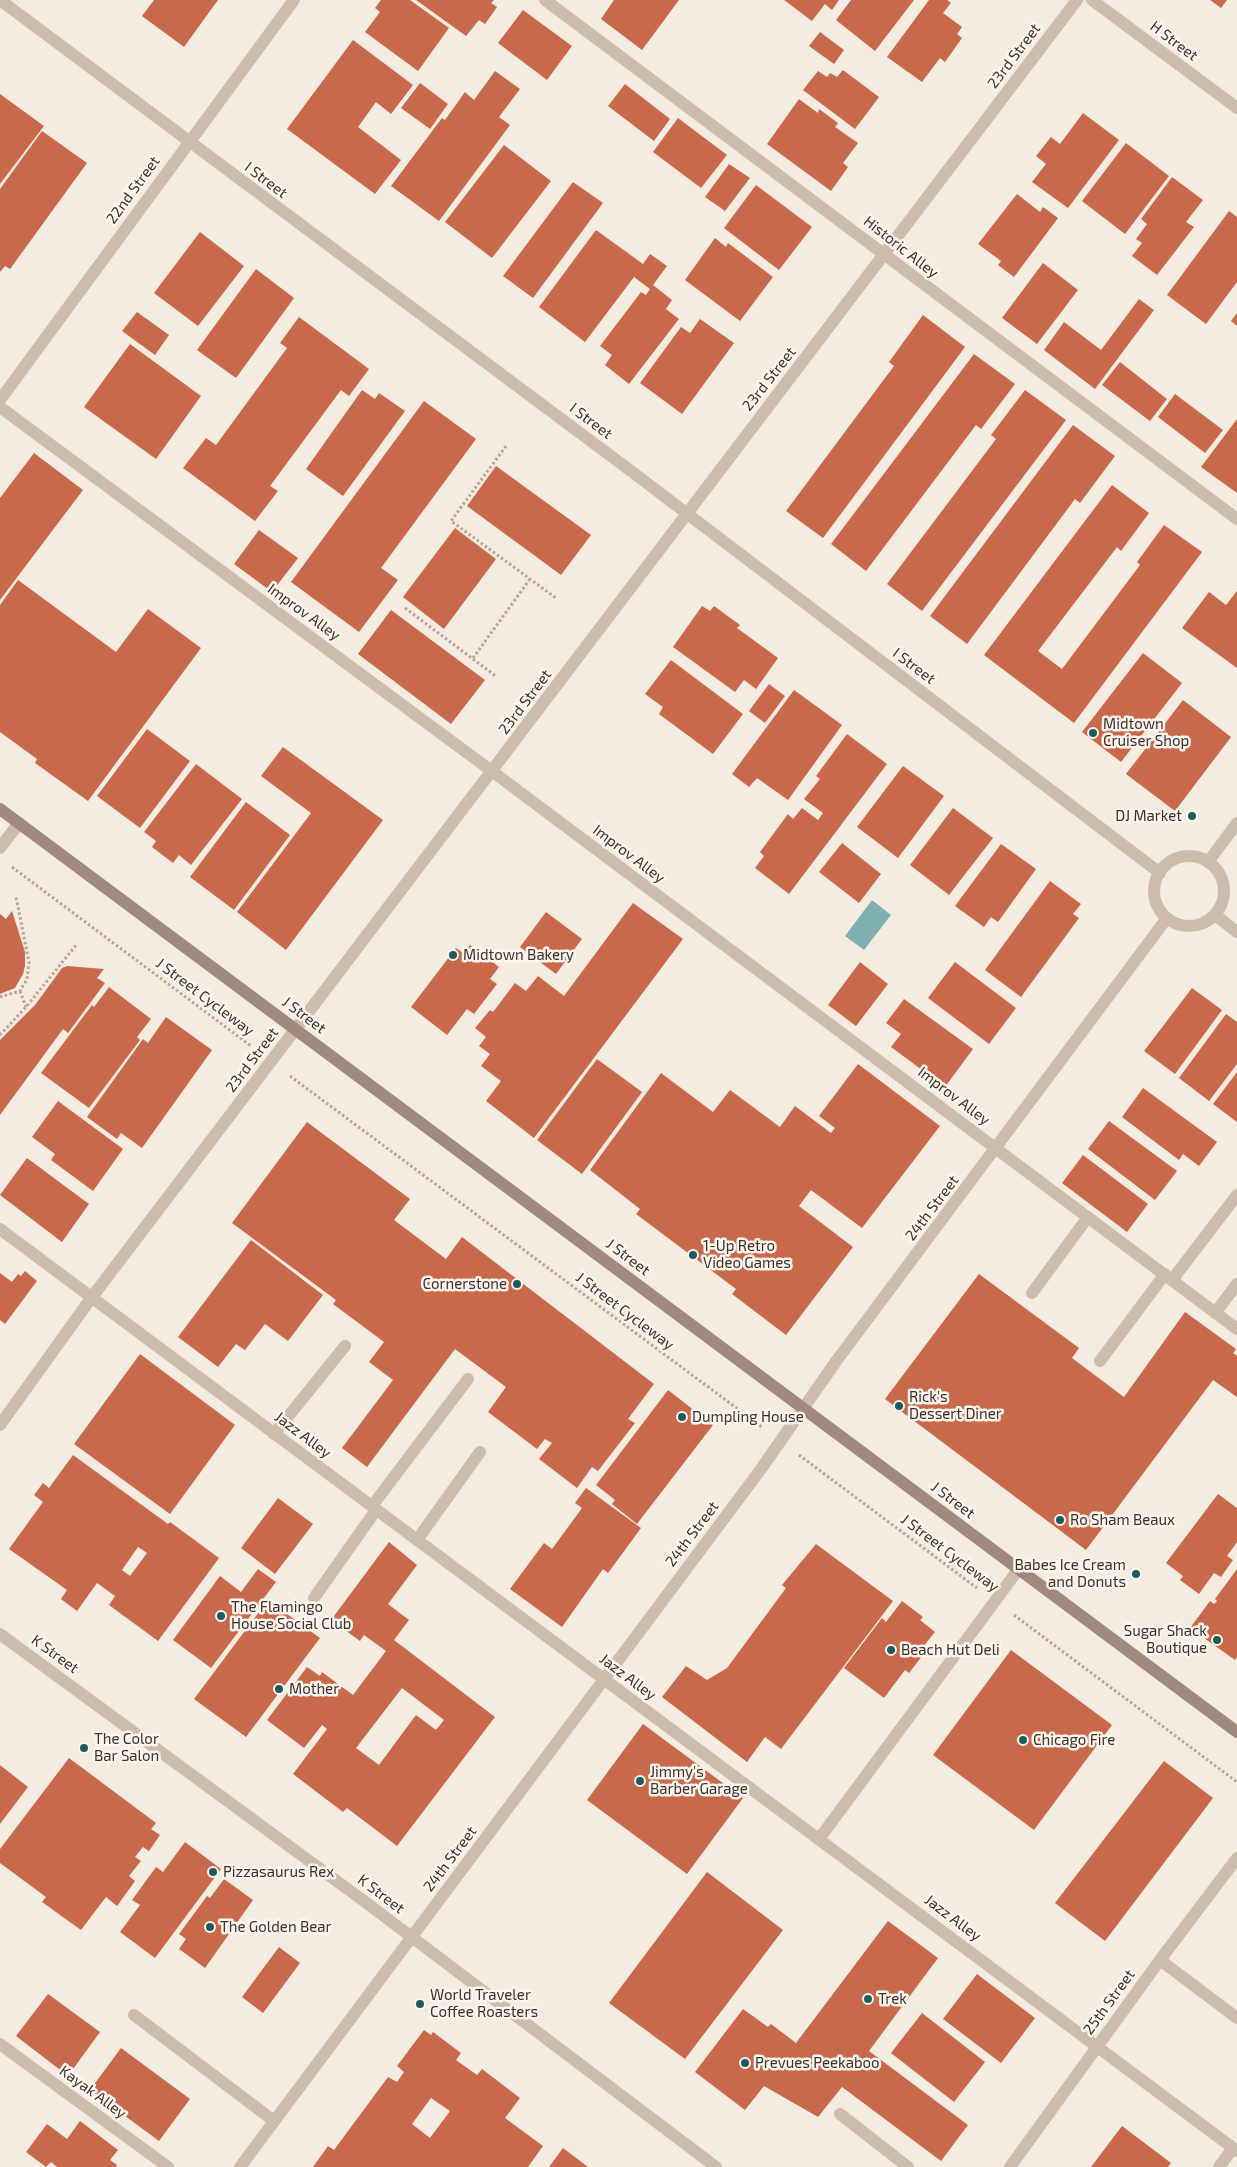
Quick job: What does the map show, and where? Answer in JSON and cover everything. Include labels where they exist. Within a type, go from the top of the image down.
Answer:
[{"type":"main road","name":"J Street","points":[[0,809],[1237,1732]]},
{"type":"street","name":"I Street","points":[[0,0],[686,513],[1160,873]]},
{"type":"street","name":"22nd Street","points":[[0,400],[294,0]]},
{"type":"street","name":"Historic Alley","points":[[545,0],[1237,519]]},
{"type":"street","name":"23rd Street","points":[[0,1425],[92,1298],[1077,0]]},
{"type":"street","name":"H Street","points":[[1092,0],[1237,108]]},
{"type":"street","name":"Improv Alley","points":[[0,407],[493,772],[1237,1329]]},
{"type":"street","points":[[1208,862],[1237,822]]},
{"type":"street","points":[[0,848],[19,823]]},
{"type":"street","points":[[1184,856],[1196,857],[1208,862],[1217,870],[1223,887],[1221,905],[1214,915],[1204,923],[1191,926],[1178,924],[1167,918],[1159,910],[1155,899],[1154,888],[1160,873],[1172,860],[1184,856]]},
{"type":"street","points":[[1214,915],[1237,932]]},
{"type":"street","name":"24th Street","points":[[240,2167],[1167,918]]},
{"type":"street","points":[[1100,1361],[1237,1196]]},
{"type":"street","points":[[1032,1293],[1088,1218]]},
{"type":"street","name":"Jazz Alley","points":[[0,1229],[604,1679],[787,1823],[819,1839],[868,1883],[1098,2046],[1235,2149]]},
{"type":"street","points":[[1215,1313],[1237,1284]]},
{"type":"street","points":[[274,1434],[345,1346]]},
{"type":"street","points":[[314,1598],[374,1508],[468,1379]]},
{"type":"street","points":[[417,1540],[480,1452]]},
{"type":"street","points":[[819,1839],[1018,1570]]},
{"type":"street","name":"K Street","points":[[0,1634],[412,1937],[716,2167]]},
{"type":"street","name":"25th Street","points":[[1010,2167],[1160,1960],[1237,1858]]},
{"type":"street","points":[[1160,1960],[1237,2018]]},
{"type":"street","points":[[134,2015],[274,2121]]},
{"type":"street","name":"Kayak Alley","points":[[0,2044],[168,2167]]},
{"type":"street","points":[[840,2114],[908,2167]]},
{"type":"street","points":[[1219,2167],[1235,2149]]},
{"type":"path","points":[[506,446],[452,521],[556,598]]},
{"type":"path","points":[[473,658],[530,579]]},
{"type":"path","points":[[404,608],[497,677]]},
{"type":"path","name":"J Street Cycleway","points":[[8,863],[1237,1782]]},
{"type":"path","points":[[0,997],[20,991],[27,979],[29,962],[16,897]]},
{"type":"path","points":[[0,1036],[77,944]]},
{"type":"path","points":[[20,991],[26,1007]]},
{"type":"water","points":[[872,900],[891,915],[864,950],[845,936]]},
{"type":"building","points":[[154,0],[218,0],[184,47],[142,16]]},
{"type":"building","points":[[381,0],[410,0],[449,28],[418,71],[365,32],[380,12],[375,8]]},
{"type":"building","points":[[416,0],[494,0],[491,3],[497,7],[485,24],[479,20],[466,36]]},
{"type":"building","points":[[614,0],[679,0],[642,50],[601,19]]},
{"type":"building","points":[[784,0],[839,0],[832,10],[825,4],[812,21]]},
{"type":"building","points":[[851,0],[914,0],[875,51],[836,20]]},
{"type":"building","points":[[929,0],[947,0],[951,3],[943,13],[962,27],[957,34],[962,38],[945,62],[940,58],[922,82],[887,57]]},
{"type":"building","points":[[1210,0],[1227,0],[1221,8]]},
{"type":"building","points":[[523,10],[572,46],[547,80],[498,43]]},
{"type":"building","points":[[820,32],[844,50],[834,64],[809,46]]},
{"type":"building","points":[[353,40],[413,85],[391,114],[376,102],[358,127],[401,160],[375,194],[287,129]]},
{"type":"building","points":[[843,70],[879,97],[855,129],[803,90],[818,71],[827,77],[830,73],[837,77]]},
{"type":"building","points":[[495,71],[520,89],[499,117],[510,125],[439,221],[391,186],[442,118],[445,120],[465,92],[474,100]]},
{"type":"building","points":[[420,83],[448,104],[430,129],[401,108]]},
{"type":"building","points":[[625,84],[670,119],[654,141],[608,106]]},
{"type":"building","points":[[0,94],[44,126],[0,184]]},
{"type":"building","points":[[799,99],[818,113],[819,109],[838,123],[835,127],[858,143],[843,163],[848,167],[831,191],[767,144]]},
{"type":"building","points":[[1083,113],[1119,140],[1068,208],[1032,182],[1046,164],[1036,156],[1051,137],[1060,144]]},
{"type":"building","points":[[678,118],[727,155],[701,188],[653,152]]},
{"type":"building","points":[[42,131],[87,163],[10,269],[5,266],[0,272],[0,189]]},
{"type":"building","points":[[1126,143],[1169,176],[1125,234],[1082,201]]},
{"type":"building","points":[[504,145],[551,181],[492,258],[445,222]]},
{"type":"building","points":[[729,164],[750,178],[725,211],[705,197]]},
{"type":"building","points":[[1172,177],[1203,200],[1186,222],[1194,227],[1157,275],[1132,256],[1142,243],[1136,239],[1147,224],[1141,219]]},
{"type":"building","points":[[573,182],[603,203],[533,298],[503,276]]},
{"type":"building","points":[[756,185],[812,227],[779,270],[724,228]]},
{"type":"building","points":[[1017,194],[1040,212],[1043,207],[1058,218],[1014,277],[998,265],[1001,261],[978,244]]},
{"type":"building","points":[[1229,211],[1237,217],[1237,282],[1206,324],[1167,295]]},
{"type":"building","points":[[596,230],[643,264],[650,254],[667,266],[653,285],[672,300],[666,309],[679,319],[629,384],[605,365],[612,355],[600,346],[641,292],[646,295],[650,289],[634,277],[585,342],[539,307]]},
{"type":"building","points":[[200,232],[244,266],[198,326],[154,293]]},
{"type":"building","points":[[715,238],[726,247],[728,243],[773,277],[740,321],[685,280]]},
{"type":"building","points":[[1043,263],[1078,290],[1037,344],[1002,318]]},
{"type":"building","points":[[256,269],[294,298],[236,378],[197,350]]},
{"type":"building","points":[[1139,299],[1154,310],[1095,389],[1044,350],[1064,322],[1101,350]]},
{"type":"building","points":[[137,312],[169,335],[155,355],[122,331]]},
{"type":"building","points":[[1237,313],[1237,326],[1231,321]]},
{"type":"building","points":[[923,315],[965,347],[823,538],[786,511],[894,366],[889,362]]},
{"type":"building","points":[[299,317],[369,369],[349,396],[341,390],[270,486],[278,491],[255,521],[183,468],[206,438],[216,445],[287,348],[280,343]]},
{"type":"building","points":[[700,319],[734,343],[682,414],[640,383],[681,327],[690,333]]},
{"type":"building","points":[[130,344],[201,396],[156,459],[84,407]]},
{"type":"building","points":[[974,354],[1015,384],[981,429],[976,425],[866,571],[831,544]]},
{"type":"building","points":[[1120,362],[1167,399],[1150,421],[1102,385]]},
{"type":"building","points":[[362,390],[375,399],[379,393],[405,411],[343,496],[306,469]]},
{"type":"building","points":[[1025,390],[1066,420],[922,611],[887,584],[996,439],[991,435]]},
{"type":"building","points":[[1175,394],[1223,430],[1205,453],[1158,417]]},
{"type":"building","points":[[424,401],[476,439],[381,568],[398,580],[359,632],[291,582]]},
{"type":"building","points":[[1237,419],[1237,493],[1201,467]]},
{"type":"building","points":[[1073,425],[1115,456],[1080,503],[1075,499],[967,644],[930,616]]},
{"type":"building","points":[[34,453],[83,490],[0,600],[0,498]]},
{"type":"building","points":[[496,466],[591,535],[561,575],[467,506]]},
{"type":"building","points":[[1112,485],[1149,513],[1121,551],[1117,547],[1038,651],[1062,669],[1140,565],[1137,562],[1164,525],[1202,552],[1074,723],[984,655]]},
{"type":"building","points":[[455,528],[496,559],[444,629],[403,597]]},
{"type":"building","points":[[259,530],[298,558],[272,592],[234,564]]},
{"type":"building","points":[[18,580],[116,652],[148,609],[201,648],[88,801],[35,763],[37,759],[0,732],[0,605]]},
{"type":"building","points":[[1237,591],[1237,668],[1182,628],[1209,592],[1226,605]]},
{"type":"building","points":[[702,606],[710,611],[714,606],[740,625],[737,628],[778,658],[756,689],[744,680],[735,692],[673,647]]},
{"type":"building","points":[[391,610],[485,680],[451,724],[358,654]]},
{"type":"building","points":[[1143,653],[1182,683],[1121,762],[1082,732]]},
{"type":"building","points":[[671,660],[743,714],[713,754],[659,714],[663,707],[645,694]]},
{"type":"building","points":[[769,684],[785,696],[765,723],[749,711]]},
{"type":"building","points":[[794,690],[842,725],[788,800],[757,778],[749,787],[732,774]]},
{"type":"building","points":[[1183,700],[1231,737],[1175,811],[1126,774]]},
{"type":"building","points":[[147,729],[190,761],[140,828],[97,796]]},
{"type":"building","points":[[847,734],[887,764],[789,894],[755,868],[764,856],[760,852],[788,814],[793,819],[802,808],[818,820],[823,813],[804,799],[820,779],[816,776]]},
{"type":"building","points":[[283,747],[383,820],[286,950],[237,912],[311,813],[261,776]]},
{"type":"building","points":[[196,764],[242,799],[191,865],[179,855],[173,863],[152,847],[156,841],[144,832]]},
{"type":"building","points":[[903,766],[944,796],[898,858],[857,827]]},
{"type":"building","points":[[246,802],[290,835],[234,910],[190,877]]},
{"type":"building","points":[[953,808],[993,838],[949,895],[910,865]]},
{"type":"building","points":[[842,843],[881,874],[859,903],[819,872]]},
{"type":"building","points":[[1001,844],[1036,869],[998,922],[991,917],[984,927],[955,906]]},
{"type":"building","points":[[1050,881],[1081,904],[1073,914],[1079,918],[1021,997],[985,970]]},
{"type":"building","points":[[633,903],[683,939],[534,1138],[486,1101],[501,1081],[481,1066],[490,1054],[479,1046],[486,1037],[475,1028],[490,1010],[493,1012],[515,983],[526,991],[538,976],[564,996]]},
{"type":"building","points":[[12,911],[25,952],[25,966],[15,988],[0,994],[0,914],[6,919]]},
{"type":"building","points":[[546,912],[582,939],[556,974],[520,947]]},
{"type":"building","points":[[470,945],[499,967],[490,979],[497,984],[474,1014],[467,1009],[447,1035],[411,1007],[456,948],[463,953]]},
{"type":"building","points":[[860,962],[888,984],[856,1026],[828,1005]]},
{"type":"building","points":[[955,962],[1016,1008],[989,1044],[928,998]]},
{"type":"building","points":[[67,966],[104,969],[97,978],[105,983],[68,1033],[63,1029],[0,1115],[0,1040],[35,1005],[62,968]]},
{"type":"building","points":[[109,987],[151,1019],[137,1037],[140,1040],[89,1108],[41,1073],[92,1005],[94,1007]]},
{"type":"building","points":[[1192,988],[1222,1010],[1175,1074],[1144,1051]]},
{"type":"building","points":[[904,999],[973,1049],[945,1087],[891,1047],[901,1034],[886,1023]]},
{"type":"building","points":[[1226,1014],[1237,1022],[1237,1064],[1209,1101],[1179,1078]]},
{"type":"building","points":[[166,1017],[212,1050],[142,1148],[121,1133],[117,1139],[87,1117],[143,1039],[148,1043]]},
{"type":"building","points":[[597,1059],[642,1092],[582,1174],[537,1140]]},
{"type":"building","points":[[858,1064],[940,1126],[862,1228],[811,1190],[799,1206],[853,1247],[786,1335],[732,1294],[736,1289],[636,1214],[640,1209],[590,1170],[661,1073],[713,1112],[730,1090],[780,1127],[795,1106],[831,1133],[835,1128],[819,1116]]},
{"type":"building","points":[[1237,1072],[1237,1122],[1213,1104]]},
{"type":"building","points":[[1143,1088],[1217,1142],[1199,1166],[1183,1154],[1179,1160],[1122,1117]]},
{"type":"building","points":[[58,1101],[123,1149],[93,1191],[51,1160],[55,1154],[32,1137]]},
{"type":"building","points":[[1109,1121],[1177,1171],[1155,1200],[1088,1149]]},
{"type":"building","points":[[307,1122],[410,1199],[394,1220],[446,1259],[462,1237],[654,1384],[628,1419],[635,1423],[598,1471],[592,1467],[577,1488],[539,1459],[552,1443],[545,1439],[537,1449],[488,1412],[506,1387],[455,1349],[367,1467],[342,1448],[393,1380],[369,1362],[384,1342],[333,1304],[336,1300],[232,1223]]},
{"type":"building","points":[[1083,1155],[1148,1204],[1127,1232],[1062,1183]]},
{"type":"building","points":[[27,1158],[89,1204],[62,1242],[0,1195]]},
{"type":"building","points":[[251,1240],[323,1295],[288,1341],[265,1324],[245,1350],[236,1344],[218,1367],[178,1337]]},
{"type":"building","points":[[25,1271],[37,1281],[5,1324],[0,1320],[0,1273],[12,1282],[18,1274],[21,1276]]},
{"type":"building","points":[[979,1274],[1079,1348],[1072,1358],[1124,1397],[1185,1312],[1236,1349],[1233,1353],[1237,1356],[1237,1397],[1213,1380],[1086,1550],[885,1399]]},
{"type":"building","points":[[140,1354],[235,1425],[170,1514],[74,1444]]},
{"type":"building","points":[[668,1390],[713,1425],[637,1524],[612,1504],[615,1500],[596,1485]]},
{"type":"building","points":[[73,1455],[168,1524],[170,1522],[219,1558],[158,1641],[109,1605],[115,1596],[97,1583],[77,1611],[61,1599],[67,1590],[9,1549],[43,1502],[34,1495],[43,1483],[49,1488]],"holes":[[[138,1547],[147,1553],[130,1576],[122,1570]]]},
{"type":"building","points":[[586,1488],[641,1528],[608,1573],[603,1569],[562,1627],[510,1589],[544,1543],[552,1549],[582,1508],[575,1503]]},
{"type":"building","points":[[1218,1494],[1237,1508],[1237,1542],[1227,1556],[1233,1560],[1221,1577],[1214,1573],[1199,1594],[1180,1580],[1183,1576],[1166,1563]]},
{"type":"building","points":[[278,1498],[313,1524],[275,1574],[241,1548]]},
{"type":"building","points":[[389,1542],[417,1565],[388,1604],[409,1620],[394,1640],[495,1717],[397,1846],[347,1808],[343,1812],[293,1774],[327,1729],[322,1725],[304,1748],[267,1720],[307,1667],[320,1676],[322,1672],[353,1695],[386,1651],[364,1635],[360,1641],[331,1620]],"holes":[[[402,1688],[444,1720],[436,1730],[416,1715],[379,1765],[356,1748]]]},
{"type":"building","points":[[816,1544],[893,1601],[781,1749],[765,1737],[747,1762],[662,1697],[686,1666],[707,1680],[727,1668],[786,1588],[782,1585]]},
{"type":"building","name":"The Flamingo House Social Club","points":[[258,1569],[276,1582],[211,1668],[173,1640],[220,1576],[241,1592]]},
{"type":"building","points":[[1237,1569],[1237,1657],[1235,1660],[1190,1628],[1210,1601],[1214,1604],[1217,1601],[1215,1599]]},
{"type":"building","points":[[268,1600],[320,1638],[246,1737],[194,1699]]},
{"type":"building","name":"Beach Hut Deli","points":[[902,1601],[923,1617],[920,1620],[935,1632],[922,1648],[926,1651],[909,1673],[905,1670],[884,1698],[844,1668],[882,1618],[886,1622]]},
{"type":"building","name":"Chicago Fire","points":[[1011,1650],[1112,1725],[1034,1830],[933,1755]]},
{"type":"building","points":[[643,1724],[743,1798],[687,1874],[587,1800]]},
{"type":"building","points":[[69,1758],[156,1823],[151,1829],[160,1835],[149,1851],[143,1847],[135,1857],[141,1861],[129,1876],[135,1881],[117,1906],[106,1897],[81,1930],[42,1902],[46,1897],[0,1863],[0,1849]]},
{"type":"building","points":[[1164,1761],[1213,1798],[1105,1941],[1055,1903]]},
{"type":"building","points":[[0,1765],[28,1787],[0,1824]]},
{"type":"building","points":[[185,1842],[221,1869],[155,1958],[120,1932],[140,1905],[132,1900],[156,1867],[163,1872]]},
{"type":"building","points":[[707,1872],[783,1930],[685,2059],[609,2003]]},
{"type":"building","name":"The Golden Bear","points":[[224,1879],[253,1900],[205,1968],[179,1949],[186,1939],[179,1934],[207,1896],[210,1898]]},
{"type":"building","points":[[888,1921],[938,1958],[869,2051],[968,2125],[941,2161],[842,2087],[818,2117],[764,2086],[745,2110],[695,2072],[743,2009],[768,2027],[771,2024],[796,2043]]},
{"type":"building","points":[[279,1947],[300,1963],[263,2013],[242,1997]]},
{"type":"building","points":[[977,1974],[1035,2018],[1001,2063],[943,2019]]},
{"type":"building","points":[[48,1994],[100,2032],[68,2076],[16,2036]]},
{"type":"building","points":[[922,2013],[985,2062],[954,2102],[891,2053]]},
{"type":"building","points":[[424,2030],[431,2035],[433,2032],[461,2053],[456,2060],[477,2075],[482,2069],[520,2098],[505,2118],[543,2146],[528,2167],[313,2167],[328,2146],[334,2150],[388,2077],[397,2082],[404,2072],[397,2066]],"holes":[[[431,2098],[450,2111],[430,2138],[412,2124]]]},
{"type":"building","points":[[121,2048],[190,2099],[159,2141],[90,2090]]},
{"type":"building","points":[[80,2121],[118,2150],[110,2160],[117,2165],[116,2167],[57,2167],[51,2162],[46,2167],[26,2152],[47,2124],[67,2139]]},
{"type":"building","points":[[1122,2126],[1171,2163],[1168,2167],[1091,2167]]},
{"type":"building","points":[[563,2148],[588,2167],[549,2167]]},
{"type":"place","name":"Midtown Cruiser Shop","points":[[1093,733]]},
{"type":"place","name":"DJ Market","points":[[1192,816]]},
{"type":"place","name":"Midtown Bakery","points":[[453,955]]},
{"type":"place","name":"1-Up Retro Video Games","points":[[693,1255]]},
{"type":"place","name":"Cornerstone","points":[[517,1284]]},
{"type":"place","name":"Rick's Dessert Diner","points":[[899,1406]]},
{"type":"place","name":"Dumpling House","points":[[682,1417]]},
{"type":"place","name":"Ro Sham Beaux","points":[[1060,1520]]},
{"type":"place","name":"Babes Ice Cream and Donuts","points":[[1136,1574]]},
{"type":"place","name":"The Flamingo House Social Club","points":[[221,1616]]},
{"type":"place","name":"Sugar Shack Boutique","points":[[1217,1640]]},
{"type":"place","name":"Beach Hut Deli","points":[[891,1650]]},
{"type":"place","name":"Mother","points":[[279,1689]]},
{"type":"place","name":"Chicago Fire","points":[[1023,1740]]},
{"type":"place","name":"The Color Bar Salon","points":[[84,1748]]},
{"type":"place","name":"Jimmy's Barber Garage","points":[[640,1781]]},
{"type":"place","name":"Pizzasaurus Rex","points":[[213,1872]]},
{"type":"place","name":"The Golden Bear","points":[[210,1927]]},
{"type":"place","name":"Trek","points":[[868,1999]]},
{"type":"place","name":"World Traveler Coffee Roasters","points":[[420,2004]]},
{"type":"place","name":"Prevues Peekaboo","points":[[745,2063]]}]
